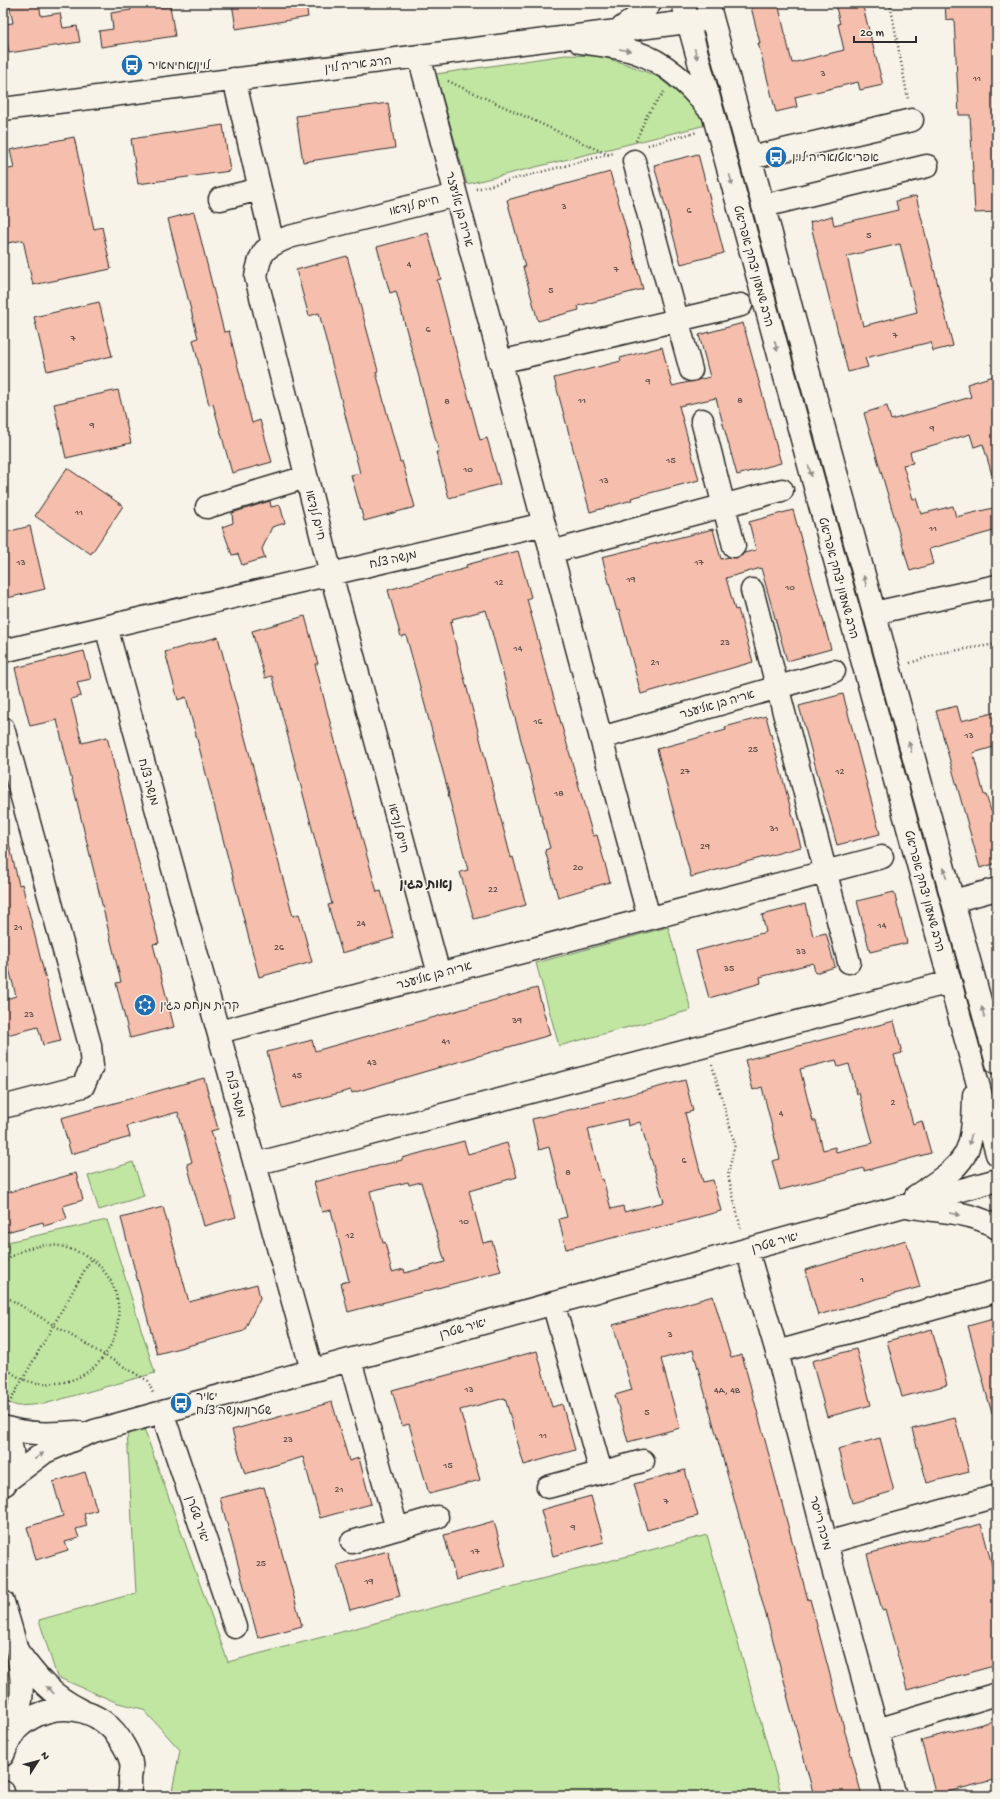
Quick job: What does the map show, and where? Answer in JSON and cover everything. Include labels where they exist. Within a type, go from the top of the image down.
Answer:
[{"type":"street","points":[[618,31],[643,12],[650,3]]},
{"type":"street","name":"הרב אריה לוין","points":[[3,108],[234,79],[420,62],[559,38],[618,31],[685,12],[710,11]]},
{"type":"street","name":"הרב שמעון יצחק אפריאט","points":[[710,11],[997,1063]]},
{"type":"street","name":"הרב שמעון יצחק אפריאט","points":[[685,12],[997,1154]]},
{"type":"street","points":[[559,38],[634,52],[654,59],[677,75],[692,89],[709,108],[715,123]]},
{"type":"street","name":"אריה בן אליעזר","points":[[420,62],[649,918]]},
{"type":"street","points":[[234,79],[273,244]]},
{"type":"street","points":[[750,158],[912,120]]},
{"type":"street","points":[[634,155],[691,370]]},
{"type":"street","points":[[763,206],[927,166]]},
{"type":"street","points":[[220,199],[260,188]]},
{"type":"street","name":"חיים לנדאו","points":[[439,974],[331,574],[256,277],[258,261],[264,250],[273,244],[290,237],[456,195]]},
{"type":"street","points":[[500,362],[741,305]]},
{"type":"street","points":[[702,420],[734,546]]},
{"type":"street","points":[[207,507],[306,477]]},
{"type":"street","points":[[551,552],[782,490]]},
{"type":"street","name":"מנשה צלח","points":[[312,1370],[106,627],[544,524]]},
{"type":"street","points":[[874,614],[997,586]]},
{"type":"street","points":[[752,590],[850,962]]},
{"type":"street","points":[[3,651],[106,627]]},
{"type":"street","name":"אריה בן אליעזר","points":[[601,738],[834,671]]},
{"type":"street","points":[[3,728],[90,1046],[92,1066],[83,1086],[3,1107]]},
{"type":"street","name":"אריה בן אליעזר","points":[[218,1032],[882,857]]},
{"type":"street","points":[[952,901],[997,889]]},
{"type":"street","points":[[255,1164],[950,982]]},
{"type":"street","points":[[902,1206],[949,1173],[965,1155],[970,1142],[973,1127],[975,1073]]},
{"type":"street","name":"יאיר שטרן","points":[[6,1483],[44,1452],[94,1431],[997,1180]]},
{"type":"street","points":[[902,1206],[957,1214],[978,1219],[997,1228]]},
{"type":"street","name":"מיכה רייסר","points":[[746,1250],[777,1352],[826,1543],[895,1796]]},
{"type":"street","points":[[777,1352],[997,1291]]},
{"type":"street","points":[[553,1303],[601,1472]]},
{"type":"street","points":[[350,1360],[397,1529]]},
{"type":"street","name":"יאיר שטרן","points":[[162,1412],[235,1627]]},
{"type":"street","name":"יאיר שטרן","points":[[3,1427],[20,1432],[42,1434],[94,1431]]},
{"type":"street","points":[[3,1431],[11,1444],[13,1456],[12,1468],[6,1483]]},
{"type":"street","points":[[548,1487],[643,1460]]},
{"type":"street","points":[[826,1543],[997,1496]]},
{"type":"street","points":[[352,1542],[437,1517]]},
{"type":"street","points":[[3,1602],[17,1651],[21,1683],[21,1701],[7,1746]]},
{"type":"street","points":[[17,1651],[35,1675],[50,1691],[63,1701],[108,1723],[118,1734],[129,1755],[131,1763],[128,1796]]},
{"type":"street","points":[[877,1730],[997,1694]]},
{"type":"street","points":[[7,1746],[18,1728],[36,1715],[51,1710],[83,1710]]},
{"type":"street","points":[[3,1792],[4,1796]]},
{"type":"path","points":[[890,3],[912,120]]},
{"type":"path","points":[[420,62],[609,155]]},
{"type":"path","points":[[634,155],[647,115],[677,75]]},
{"type":"path","points":[[456,195],[609,155],[634,155],[715,123]]},
{"type":"path","points":[[889,669],[940,653],[997,644]]},
{"type":"path","points":[[706,1046],[735,1144],[728,1174],[746,1250]]},
{"type":"path","points":[[3,1263],[14,1254],[37,1245],[61,1245],[84,1254],[103,1269],[114,1287],[119,1310],[116,1335],[106,1356],[88,1373],[66,1382],[42,1384],[22,1379],[3,1366]]},
{"type":"path","points":[[3,1413],[90,1259]]},
{"type":"path","points":[[3,1295],[148,1381],[162,1412]]},
{"type":"green space","points":[[565,55],[599,56],[629,65],[658,77],[692,105],[706,125],[467,184],[436,74]]},
{"type":"green space","points":[[668,927],[691,1010],[559,1046],[536,963]]},
{"type":"green space","points":[[133,1162],[144,1196],[99,1210],[88,1176]]},
{"type":"green space","points":[[107,1220],[155,1373],[44,1404],[18,1406],[3,1401],[3,1243]]},
{"type":"green space","points":[[143,1426],[228,1662],[707,1535],[782,1796],[171,1796],[180,1750],[143,1709],[118,1703],[57,1677],[39,1620],[136,1593],[127,1431]]},
{"type":"building","points":[[9,3],[39,3],[41,16],[60,13],[63,28],[77,26],[80,42],[9,53],[4,24],[13,23]]},
{"type":"building","points":[[129,3],[160,3],[161,7],[170,6],[175,36],[101,47],[99,31],[113,29],[111,13],[131,10]]},
{"type":"building","points":[[232,3],[306,3],[308,17],[236,29]]},
{"type":"building","points":[[750,3],[778,3],[792,63],[844,50],[835,3],[862,3],[883,85],[860,90],[858,82],[795,97],[797,107],[776,112],[758,43],[760,43]]},
{"type":"building","points":[[945,3],[997,3],[997,212],[975,213],[970,115],[959,115],[954,19],[946,20]]},
{"type":"building","points":[[388,103],[395,148],[303,162],[296,116]]},
{"type":"building","points":[[223,125],[230,171],[138,184],[131,139]]},
{"type":"building","points":[[74,137],[94,229],[102,227],[111,269],[33,285],[23,240],[3,244],[3,170],[14,168],[10,150]]},
{"type":"building","points":[[698,154],[724,253],[681,264],[654,165]]},
{"type":"building","points":[[610,172],[643,289],[578,306],[579,310],[538,321],[507,200]]},
{"type":"building","points":[[916,196],[953,346],[933,351],[931,342],[865,358],[868,367],[848,372],[810,222],[832,216],[834,225],[898,210],[896,201]],"holes":[[[900,244],[917,312],[863,326],[847,256]]]},
{"type":"building","points":[[194,212],[224,332],[229,331],[252,423],[260,420],[272,462],[232,473],[213,404],[209,405],[193,340],[198,338],[168,219]]},
{"type":"building","points":[[428,233],[441,279],[437,280],[480,440],[487,438],[500,484],[449,498],[436,452],[439,452],[396,291],[390,293],[377,247]]},
{"type":"building","points":[[347,256],[378,371],[376,372],[400,462],[402,461],[415,507],[364,521],[351,475],[360,473],[319,313],[309,316],[296,270]]},
{"type":"building","points":[[99,302],[112,356],[47,371],[34,317]]},
{"type":"building","points":[[743,323],[781,463],[737,475],[716,398],[679,406],[699,480],[631,498],[632,500],[590,512],[554,378],[621,361],[620,358],[662,347],[672,386],[710,377],[699,335]]},
{"type":"building","points":[[997,375],[997,475],[992,475],[983,444],[974,447],[970,434],[910,452],[913,463],[903,465],[913,499],[916,498],[921,514],[953,506],[956,517],[997,507],[997,530],[929,549],[933,564],[910,571],[864,413],[887,406],[891,420],[971,397],[967,384]]},
{"type":"building","points":[[118,390],[131,443],[66,458],[54,404]]},
{"type":"building","points":[[67,468],[123,506],[91,554],[35,516]]},
{"type":"building","points":[[270,501],[271,507],[280,505],[285,523],[272,527],[262,549],[265,558],[242,565],[238,554],[232,555],[222,527],[233,523],[232,513]]},
{"type":"building","points":[[793,510],[831,649],[787,661],[761,568],[726,578],[735,610],[738,609],[753,662],[641,694],[619,610],[617,611],[602,557],[713,529],[721,559],[729,557],[737,558],[744,553],[756,550],[749,522]]},
{"type":"building","points":[[30,526],[45,589],[3,599],[3,533]]},
{"type":"building","points":[[518,551],[531,597],[527,599],[551,688],[593,836],[597,835],[610,882],[558,897],[545,850],[550,848],[486,610],[452,619],[453,622],[450,623],[511,858],[513,857],[526,905],[474,919],[460,872],[468,870],[449,794],[406,635],[401,637],[388,590],[467,568],[466,565]]},
{"type":"building","points":[[305,616],[318,664],[315,664],[336,745],[377,892],[381,891],[394,938],[342,953],[328,905],[332,904],[272,676],[265,678],[252,631]]},
{"type":"building","points":[[218,637],[293,916],[299,914],[312,962],[259,977],[186,697],[178,700],[165,652]]},
{"type":"building","points":[[84,651],[91,679],[77,682],[81,696],[71,699],[82,743],[107,737],[159,943],[153,944],[174,1027],[130,1038],[116,983],[121,982],[57,720],[30,726],[15,668]]},
{"type":"building","points":[[843,694],[880,834],[837,845],[799,706]]},
{"type":"building","points":[[957,706],[961,721],[997,712],[997,746],[973,753],[984,795],[986,795],[991,811],[997,810],[997,863],[980,868],[936,711]]},
{"type":"building","points":[[766,716],[801,847],[691,877],[657,749],[726,730],[725,727]]},
{"type":"building","points":[[9,843],[19,885],[22,884],[61,1041],[43,1045],[38,1027],[3,1036],[3,1000],[16,996],[3,945],[3,844]]},
{"type":"building","points":[[894,892],[907,943],[870,952],[857,901]]},
{"type":"building","points":[[805,904],[813,936],[826,933],[835,967],[815,973],[813,963],[760,977],[761,983],[709,998],[696,951],[766,932],[762,915]]},
{"type":"building","points":[[537,988],[550,1035],[352,1093],[351,1090],[282,1108],[267,1052],[312,1040],[315,1051]]},
{"type":"building","points":[[894,1021],[902,1053],[894,1055],[913,1124],[922,1121],[931,1153],[864,1171],[864,1168],[780,1190],[772,1161],[780,1159],[762,1087],[753,1090],[745,1060]],"holes":[[[836,1060],[838,1067],[849,1064],[873,1143],[836,1152],[835,1147],[823,1150],[816,1121],[813,1121],[800,1069]]]},
{"type":"building","points":[[204,1078],[218,1129],[211,1131],[236,1217],[204,1226],[187,1164],[192,1162],[178,1112],[127,1126],[130,1137],[71,1154],[61,1118]]},
{"type":"building","points":[[685,1080],[693,1111],[685,1113],[703,1182],[713,1180],[721,1211],[655,1229],[566,1249],[559,1219],[567,1217],[549,1147],[539,1150],[532,1119]],"holes":[[[627,1119],[628,1126],[640,1122],[664,1202],[624,1212],[623,1206],[611,1209],[603,1179],[601,1180],[588,1129]]]},
{"type":"building","points":[[464,1141],[468,1154],[507,1143],[517,1177],[469,1191],[483,1243],[492,1241],[501,1271],[348,1312],[341,1283],[349,1281],[331,1210],[322,1212],[314,1182],[402,1160],[402,1158]],"holes":[[[408,1182],[409,1185],[421,1182],[445,1262],[405,1273],[404,1269],[392,1272],[370,1191]]]},
{"type":"building","points":[[76,1173],[83,1200],[63,1206],[67,1219],[44,1226],[43,1222],[3,1233],[3,1194]]},
{"type":"building","points":[[163,1207],[189,1302],[257,1284],[260,1298],[244,1331],[157,1354],[121,1218]]},
{"type":"building","points":[[906,1240],[920,1287],[818,1315],[805,1270]]},
{"type":"building","points":[[713,1296],[731,1358],[742,1355],[808,1600],[810,1599],[862,1796],[814,1796],[788,1695],[693,1350],[661,1359],[680,1428],[628,1442],[615,1395],[632,1390],[613,1325]]},
{"type":"building","points":[[997,1318],[997,1414],[992,1414],[968,1326]]},
{"type":"building","points":[[932,1329],[947,1385],[902,1397],[887,1341]]},
{"type":"building","points":[[856,1349],[871,1405],[827,1417],[812,1361]]},
{"type":"building","points":[[537,1351],[552,1407],[562,1404],[575,1450],[524,1465],[505,1398],[460,1410],[480,1480],[429,1494],[409,1424],[402,1426],[392,1390]]},
{"type":"building","points":[[332,1402],[349,1461],[359,1458],[371,1504],[320,1518],[303,1457],[245,1474],[232,1430]]},
{"type":"building","points":[[955,1418],[969,1472],[927,1483],[912,1429]]},
{"type":"building","points":[[880,1438],[894,1491],[852,1503],[838,1449]]},
{"type":"building","points":[[685,1470],[698,1516],[647,1530],[634,1484]]},
{"type":"building","points":[[85,1472],[97,1510],[84,1514],[87,1526],[76,1529],[79,1538],[65,1542],[68,1550],[36,1560],[27,1527],[63,1516],[53,1482]]},
{"type":"building","points":[[264,1487],[302,1626],[258,1638],[220,1498]]},
{"type":"building","points":[[591,1496],[604,1542],[553,1556],[541,1510]]},
{"type":"building","points":[[494,1521],[506,1566],[456,1580],[444,1535]]},
{"type":"building","points":[[981,1524],[997,1584],[997,1665],[907,1690],[885,1609],[882,1610],[867,1554]]},
{"type":"building","points":[[388,1551],[400,1596],[350,1610],[337,1565]]},
{"type":"building","points":[[997,1720],[997,1779],[936,1795],[921,1740]]},
{"type":"place","name":"לוין/אחימאיר","points":[[132,65]]},
{"type":"place","name":"אפריאט/אריה לוין","points":[[776,157]]},
{"type":"place","name":"קרית מנחם בגין","points":[[145,1005]]},
{"type":"place","name":"יאיר שטרן/מנשה צלח","points":[[181,1403]]},
{"type":"district","name":"נאות בגין","points":[[426,883]]}]
